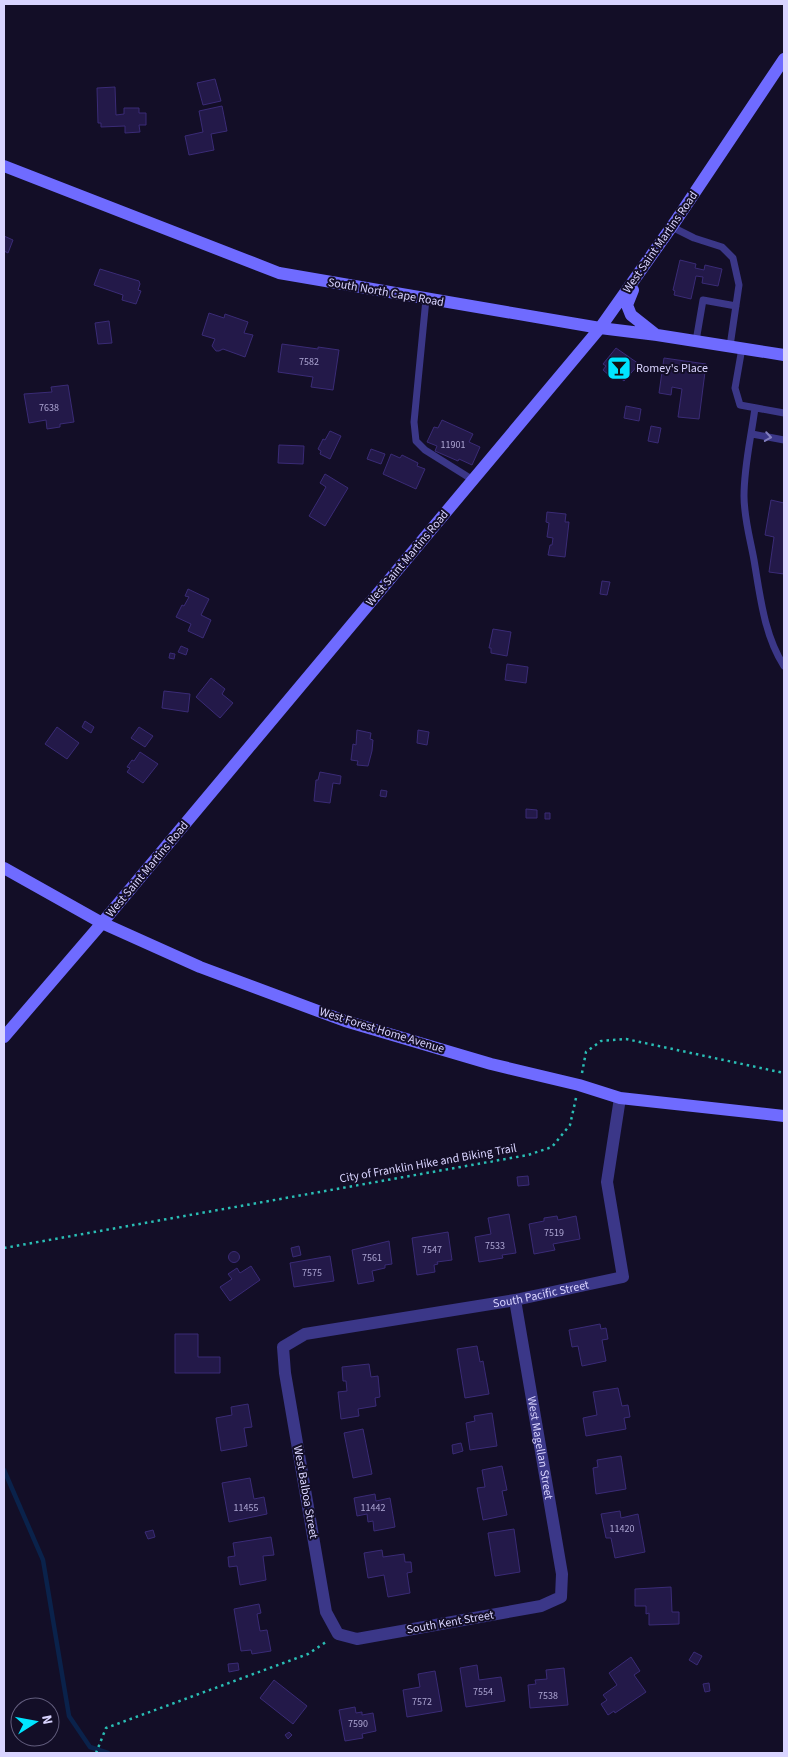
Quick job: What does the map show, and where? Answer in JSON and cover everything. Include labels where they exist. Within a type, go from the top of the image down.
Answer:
[{"type":"street","name":"West Saint Martins Road","points":[[4,1037],[102,923],[600,328],[672,227],[784,59]]},
{"type":"street","name":"South North Cape Road","points":[[4,166],[279,273],[600,328],[784,355]]},
{"type":"street","points":[[644,266],[627,305],[631,315],[658,335]]},
{"type":"street","name":"West Forest Home Avenue","points":[[4,868],[102,923],[200,967],[345,1020],[491,1064],[579,1085],[620,1098],[784,1116]]},
{"type":"street","name":"South Pacific Street","points":[[283,1347],[305,1334],[516,1300],[622,1277],[608,1182],[620,1098]]},
{"type":"street","name":"West Magellan Street","points":[[516,1300],[562,1574],[562,1597]]},
{"type":"street","name":"West Balboa Street","points":[[283,1347],[285,1373],[326,1612],[338,1634]]},
{"type":"street","name":"South Kent Street","points":[[338,1634],[357,1639],[541,1606],[562,1597]]},
{"type":"lane","points":[[672,227],[694,238],[722,247],[733,258],[739,285],[736,306],[735,388],[740,405],[784,413]]},
{"type":"lane","points":[[426,299],[414,422],[416,442],[425,450],[472,480]]},
{"type":"lane","points":[[696,341],[703,300],[736,306]]},
{"type":"lane","points":[[755,408],[746,468],[744,495],[746,522],[761,602],[774,651],[784,666]]},
{"type":"lane","points":[[752,434],[784,440]]},
{"type":"path","name":"City of Franklin Hike and Biking Trail","points":[[4,1248],[528,1155],[552,1147],[570,1126],[586,1052],[601,1041],[626,1039],[784,1072]]},
{"type":"path","points":[[96,1753],[106,1728],[308,1654],[338,1634]]},
{"type":"building","points":[[215,79],[221,101],[203,105],[197,83]]},
{"type":"building","points":[[115,87],[116,115],[124,114],[124,108],[139,108],[139,113],[146,113],[146,125],[139,125],[140,132],[125,133],[125,126],[101,127],[101,123],[98,123],[97,88]]},
{"type":"building","points":[[222,106],[227,131],[211,134],[214,150],[189,155],[185,136],[203,132],[199,111]]},
{"type":"building","points":[[4,236],[13,240],[8,253],[4,251]]},
{"type":"building","points":[[680,260],[696,264],[695,268],[704,270],[705,265],[722,269],[718,286],[702,283],[703,277],[696,276],[691,299],[674,295],[675,291],[673,290]]},
{"type":"building","points":[[100,269],[139,281],[138,290],[141,291],[136,304],[122,300],[123,295],[94,285]]},
{"type":"building","points":[[209,313],[224,318],[225,314],[248,322],[244,333],[253,335],[245,357],[223,349],[216,351],[212,346],[215,339],[202,335]]},
{"type":"building","points":[[109,321],[112,343],[98,344],[95,323]]},
{"type":"building","points":[[282,344],[339,350],[333,390],[311,387],[313,377],[278,372]]},
{"type":"building","points":[[616,348],[639,364],[624,381],[613,372],[610,376],[603,370],[606,366],[603,364]]},
{"type":"building","points":[[664,358],[706,364],[699,419],[678,417],[682,389],[672,387],[671,395],[659,393]]},
{"type":"building","points":[[68,385],[74,422],[60,424],[60,427],[47,429],[46,420],[29,423],[24,394],[52,392],[51,387]]},
{"type":"building","points":[[626,406],[641,409],[639,421],[624,418]]},
{"type":"building","points":[[442,420],[473,434],[469,442],[480,447],[472,465],[435,451],[437,446],[427,442],[434,427],[438,428]]},
{"type":"building","points":[[651,426],[661,428],[658,443],[648,441]]},
{"type":"building","points":[[330,431],[341,436],[330,459],[320,454],[321,451],[318,449]]},
{"type":"building","points":[[279,445],[304,446],[303,464],[278,463]]},
{"type":"building","points":[[371,449],[385,454],[381,464],[367,459]]},
{"type":"building","points":[[391,454],[400,458],[402,455],[418,463],[417,466],[425,469],[416,489],[383,474]]},
{"type":"building","points":[[325,474],[348,488],[325,526],[309,516],[326,487],[320,483]]},
{"type":"building","points":[[771,500],[784,503],[784,574],[769,572],[774,537],[765,535]]},
{"type":"building","points":[[547,512],[566,514],[565,522],[569,522],[565,557],[548,555],[553,538],[547,537],[549,523],[546,522]]},
{"type":"building","points":[[602,581],[610,582],[607,595],[600,594]]},
{"type":"building","points":[[188,589],[209,599],[201,615],[211,620],[203,638],[188,631],[191,624],[176,617],[182,605],[184,606],[189,597],[185,596]]},
{"type":"building","points":[[493,629],[511,632],[507,656],[491,653],[491,648],[489,648]]},
{"type":"building","points":[[181,646],[188,649],[186,655],[178,652]]},
{"type":"building","points":[[170,653],[175,654],[174,659],[169,658]]},
{"type":"building","points":[[507,664],[528,667],[526,683],[505,680]]},
{"type":"building","points":[[211,678],[225,689],[222,694],[233,703],[220,718],[196,697]]},
{"type":"building","points":[[164,691],[190,694],[188,712],[162,708]]},
{"type":"building","points":[[85,721],[94,727],[91,733],[82,727]]},
{"type":"building","points":[[57,727],[79,743],[67,759],[45,744]]},
{"type":"building","points":[[139,727],[153,736],[145,747],[131,738]]},
{"type":"building","points":[[357,730],[371,733],[370,739],[373,740],[372,751],[368,766],[357,765],[358,761],[351,760],[353,744],[356,745]]},
{"type":"building","points":[[418,730],[429,732],[427,745],[417,743]]},
{"type":"building","points":[[140,752],[158,764],[143,783],[127,772],[130,768],[127,767]]},
{"type":"building","points":[[320,772],[341,776],[340,784],[333,783],[330,803],[314,801],[316,780],[318,780]]},
{"type":"building","points":[[381,790],[387,791],[386,797],[380,796]]},
{"type":"building","points":[[526,809],[537,810],[537,818],[526,818]]},
{"type":"building","points":[[545,813],[550,813],[550,819],[545,819]]},
{"type":"building","points":[[528,1176],[529,1185],[518,1186],[517,1177]]},
{"type":"building","points":[[509,1214],[516,1253],[502,1255],[503,1258],[479,1262],[475,1237],[491,1234],[488,1218]]},
{"type":"building","points":[[557,1216],[558,1220],[576,1216],[580,1239],[553,1244],[555,1250],[534,1254],[529,1224],[544,1221],[544,1218]]},
{"type":"building","points":[[448,1232],[452,1260],[437,1262],[438,1264],[434,1265],[435,1272],[417,1275],[412,1238]]},
{"type":"building","points":[[389,1241],[392,1264],[372,1271],[374,1281],[358,1284],[352,1250]]},
{"type":"building","points":[[299,1246],[301,1255],[293,1257],[291,1248]]},
{"type":"building","points":[[232,1252],[236,1252],[239,1257],[238,1261],[232,1262],[229,1259],[229,1255]]},
{"type":"building","points":[[330,1256],[334,1281],[294,1287],[290,1263]]},
{"type":"building","points":[[251,1266],[260,1280],[230,1301],[220,1287],[232,1279],[228,1274],[237,1268],[240,1273]]},
{"type":"building","points":[[600,1324],[601,1329],[606,1328],[608,1339],[602,1340],[606,1361],[582,1366],[578,1346],[572,1347],[569,1330]]},
{"type":"building","points":[[175,1334],[198,1334],[198,1357],[220,1357],[220,1373],[175,1373]]},
{"type":"building","points":[[477,1346],[480,1362],[483,1361],[489,1394],[465,1398],[457,1349]]},
{"type":"building","points":[[369,1364],[371,1377],[378,1376],[380,1397],[375,1398],[376,1406],[358,1409],[359,1416],[341,1419],[338,1392],[347,1391],[346,1381],[343,1381],[342,1367]]},
{"type":"building","points":[[618,1388],[622,1406],[628,1405],[630,1417],[624,1418],[626,1429],[586,1436],[583,1418],[597,1415],[593,1392]]},
{"type":"building","points":[[248,1404],[252,1427],[244,1428],[247,1446],[221,1451],[216,1418],[232,1415],[231,1407]]},
{"type":"building","points":[[492,1413],[497,1446],[470,1450],[466,1423],[475,1421],[474,1416]]},
{"type":"building","points":[[363,1429],[372,1474],[353,1478],[344,1433]]},
{"type":"building","points":[[461,1443],[463,1451],[453,1454],[452,1445]]},
{"type":"building","points":[[621,1456],[626,1489],[596,1494],[593,1468],[598,1467],[597,1460]]},
{"type":"building","points":[[502,1466],[507,1490],[502,1491],[507,1515],[483,1520],[477,1488],[485,1487],[482,1470]]},
{"type":"building","points":[[250,1478],[254,1499],[264,1497],[267,1514],[229,1522],[222,1483]]},
{"type":"building","points":[[375,1494],[376,1501],[390,1498],[395,1527],[374,1531],[373,1521],[368,1522],[367,1514],[357,1516],[354,1498]]},
{"type":"building","points":[[620,1511],[621,1518],[638,1514],[645,1552],[615,1558],[611,1538],[606,1538],[601,1514]]},
{"type":"building","points":[[514,1529],[520,1572],[495,1576],[488,1533]]},
{"type":"building","points":[[153,1530],[155,1537],[148,1539],[145,1532]]},
{"type":"building","points":[[271,1537],[274,1555],[263,1556],[266,1580],[240,1585],[237,1566],[229,1567],[228,1557],[235,1556],[233,1543]]},
{"type":"building","points":[[382,1550],[383,1557],[404,1554],[405,1562],[411,1562],[412,1572],[407,1573],[410,1593],[388,1597],[384,1575],[368,1578],[364,1553]]},
{"type":"building","points":[[671,1587],[672,1612],[679,1612],[679,1624],[649,1625],[649,1613],[646,1614],[646,1606],[635,1606],[635,1589]]},
{"type":"building","points":[[259,1604],[261,1613],[257,1614],[260,1631],[267,1630],[271,1651],[252,1654],[251,1650],[241,1651],[234,1609]]},
{"type":"building","points":[[694,1652],[702,1656],[697,1665],[689,1660]]},
{"type":"building","points":[[631,1657],[640,1671],[634,1675],[646,1692],[615,1713],[614,1711],[608,1715],[601,1704],[607,1700],[603,1695],[617,1685],[609,1673]]},
{"type":"building","points":[[238,1663],[239,1670],[229,1672],[228,1664]]},
{"type":"building","points":[[477,1665],[479,1680],[501,1677],[505,1701],[466,1707],[460,1668]]},
{"type":"building","points":[[564,1668],[568,1705],[530,1708],[528,1685],[536,1684],[535,1680],[547,1679],[546,1670]]},
{"type":"building","points":[[435,1671],[442,1711],[407,1717],[403,1690],[420,1687],[418,1674]]},
{"type":"building","points":[[274,1680],[307,1706],[293,1724],[260,1698]]},
{"type":"building","points":[[709,1683],[710,1691],[705,1692],[703,1684]]},
{"type":"building","points":[[355,1707],[356,1713],[362,1712],[362,1715],[373,1713],[376,1731],[362,1734],[363,1738],[345,1741],[339,1710]]},
{"type":"building","points":[[289,1732],[292,1735],[288,1739],[285,1735]]},
{"type":"waterway","points":[[4,1470],[43,1560],[69,1716],[90,1747],[108,1753]]},
{"type":"place","name":"Romey's Place","points":[[619,368]]}]
